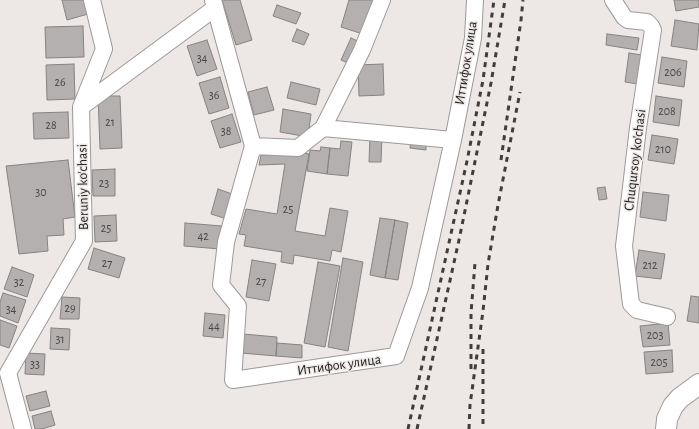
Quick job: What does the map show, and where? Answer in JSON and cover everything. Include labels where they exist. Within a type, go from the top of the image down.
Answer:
[{"type":"street","name":"Beruniy ko'chasi","points":[[0,392],[8,373],[84,241],[81,107],[104,49],[92,0]]},
{"type":"street","points":[[81,107],[214,4],[253,146],[298,148],[323,128],[362,50],[382,0]]},
{"type":"street","name":"Иттифок улица","points":[[253,146],[226,242],[220,285],[238,306],[233,380],[396,356],[420,288],[453,140],[473,38],[475,0]]},
{"type":"street","name":"Chuqursoy ko'chasi","points":[[614,0],[624,17],[628,20],[647,22],[652,26],[653,30],[638,128],[624,246],[631,304],[636,310],[667,317]]},
{"type":"street","points":[[323,128],[453,140]]},
{"type":"street","points":[[8,373],[23,429]]},
{"type":"street","points":[[666,429],[667,419],[673,406],[696,385]]},
{"type":"building","points":[[62,0],[84,0],[88,14],[67,20]]},
{"type":"building","points":[[222,0],[240,0],[252,40],[236,45]]},
{"type":"building","points":[[349,0],[376,0],[366,35],[341,27]]},
{"type":"building","points":[[674,0],[699,0],[699,7],[676,11]]},
{"type":"building","points":[[277,5],[301,13],[296,24],[273,16]]},
{"type":"building","points":[[675,20],[699,24],[697,50],[671,46]]},
{"type":"building","points":[[83,26],[84,57],[46,58],[45,27]]},
{"type":"building","points":[[297,29],[309,34],[304,45],[292,41]]},
{"type":"building","points":[[607,34],[639,38],[637,50],[606,45]]},
{"type":"building","points":[[351,38],[362,43],[352,65],[341,60]]},
{"type":"building","points":[[207,40],[217,69],[197,76],[187,46]]},
{"type":"building","points":[[629,53],[642,55],[638,84],[625,82]]},
{"type":"building","points":[[662,57],[687,61],[684,87],[658,83]]},
{"type":"building","points":[[74,64],[75,99],[47,100],[46,65]]},
{"type":"building","points":[[383,64],[384,95],[359,96],[358,65]]},
{"type":"building","points":[[220,77],[229,108],[209,114],[199,83]]},
{"type":"building","points":[[291,82],[320,89],[316,105],[287,98]]},
{"type":"building","points":[[267,87],[274,110],[254,115],[248,92]]},
{"type":"building","points":[[98,96],[120,96],[122,148],[100,149]]},
{"type":"building","points":[[656,96],[682,100],[679,126],[653,122]]},
{"type":"building","points":[[283,109],[311,114],[308,137],[280,132]]},
{"type":"building","points":[[68,112],[69,138],[34,139],[33,113]]},
{"type":"building","points":[[232,114],[241,142],[220,148],[211,121]]},
{"type":"building","points":[[652,135],[678,139],[674,164],[648,160]]},
{"type":"building","points":[[370,136],[382,136],[381,162],[369,162]]},
{"type":"building","points":[[411,139],[426,141],[426,150],[410,148]]},
{"type":"building","points":[[341,141],[352,142],[348,176],[327,174],[330,148],[340,149]]},
{"type":"building","points":[[321,147],[330,148],[327,174],[307,171],[310,150],[320,151]]},
{"type":"building","points":[[299,152],[309,154],[295,231],[325,236],[330,208],[348,211],[341,252],[332,250],[330,261],[294,255],[293,264],[281,262],[282,252],[244,246],[246,235],[239,234],[246,209],[277,214],[285,164],[259,165],[261,155]]},
{"type":"building","points":[[68,160],[75,217],[63,219],[64,235],[47,236],[48,251],[19,254],[6,166]]},
{"type":"building","points":[[115,169],[115,196],[93,196],[92,170]]},
{"type":"building","points":[[605,187],[607,199],[599,200],[597,188]]},
{"type":"building","points":[[218,189],[235,195],[227,219],[211,214]]},
{"type":"building","points":[[643,192],[669,195],[666,221],[640,217]]},
{"type":"building","points":[[116,215],[117,241],[95,242],[94,216]]},
{"type":"building","points":[[380,218],[395,220],[385,278],[370,275]]},
{"type":"building","points":[[395,220],[408,223],[398,280],[385,278]]},
{"type":"building","points":[[185,223],[222,226],[220,249],[184,246]]},
{"type":"building","points":[[94,248],[125,258],[119,278],[88,269]]},
{"type":"building","points":[[639,250],[665,254],[661,279],[635,276]]},
{"type":"building","points":[[343,258],[363,262],[348,351],[328,347]]},
{"type":"building","points":[[252,260],[276,264],[269,301],[246,297]]},
{"type":"building","points":[[318,262],[340,266],[325,347],[304,343]]},
{"type":"building","points":[[12,267],[34,275],[27,297],[4,289]]},
{"type":"building","points":[[3,293],[26,300],[18,323],[0,316],[0,302]]},
{"type":"building","points":[[691,296],[699,297],[699,323],[687,321]]},
{"type":"building","points":[[62,297],[80,298],[79,319],[60,319]]},
{"type":"building","points":[[205,313],[225,315],[223,338],[203,336]]},
{"type":"building","points":[[0,320],[17,326],[9,348],[0,345]]},
{"type":"building","points":[[668,323],[670,345],[643,347],[640,326]]},
{"type":"building","points":[[51,328],[70,329],[69,350],[50,349]]},
{"type":"building","points":[[243,334],[277,337],[276,356],[241,353]]},
{"type":"building","points":[[277,343],[302,345],[302,358],[276,356]]},
{"type":"building","points":[[672,350],[673,372],[646,374],[644,352]]},
{"type":"building","points":[[26,353],[45,354],[44,375],[25,374]]},
{"type":"building","points":[[46,391],[50,406],[30,411],[26,396]]},
{"type":"building","points":[[51,411],[55,425],[42,429],[35,429],[32,416]]},
{"type":"railway","points":[[408,429],[467,161],[483,80],[494,0]]},
{"type":"railway","points":[[417,429],[459,240],[491,83],[505,0]]},
{"type":"railway","points":[[501,160],[523,0]]},
{"type":"railway","points":[[469,429],[470,405],[488,264],[520,92]]},
{"type":"railway","points":[[471,369],[471,313],[475,263]]},
{"type":"railway","points":[[483,349],[483,429]]}]
